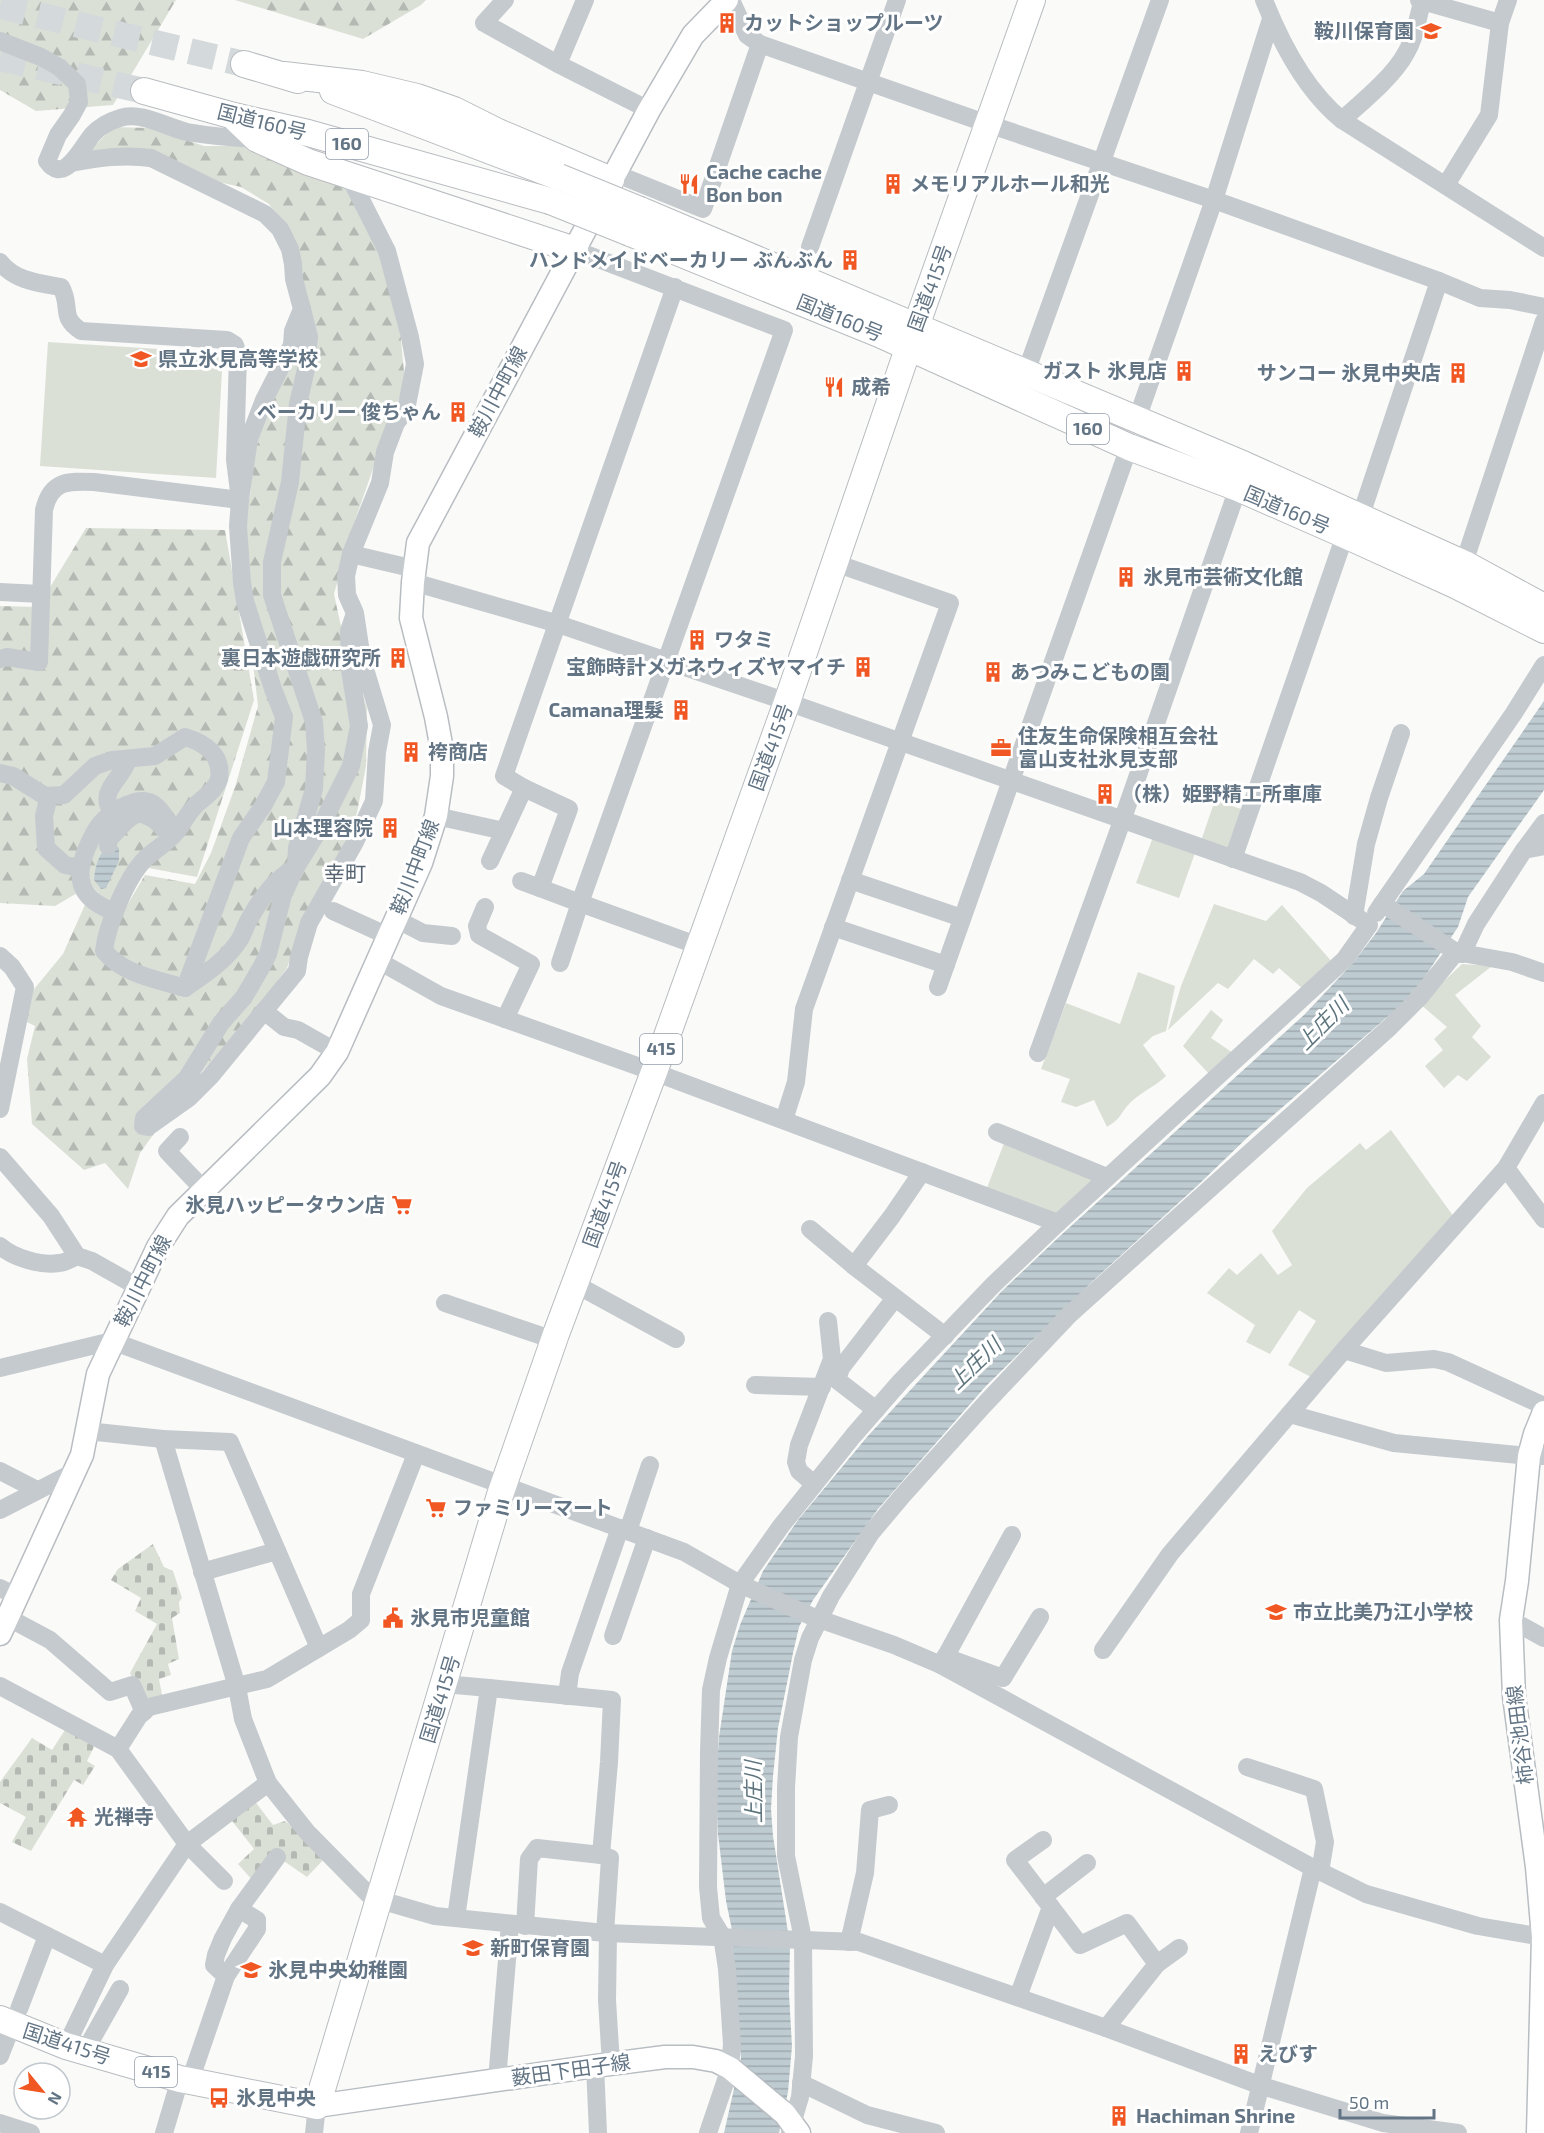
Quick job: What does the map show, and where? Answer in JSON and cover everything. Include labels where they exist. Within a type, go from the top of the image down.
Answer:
[{"type":"highway","name":"国道415号","points":[[10,2018],[76,2048],[185,2080],[317,2106],[500,1495],[554,1340],[654,1072],[787,702],[912,336],[1032,0]]},
{"type":"highway","name":"国道160号","points":[[244,64],[330,90],[559,177],[635,222],[912,336],[1129,447],[1238,488],[1352,526]]},
{"type":"highway","points":[[284,75],[362,84],[417,97],[454,110],[498,132],[613,176]]},
{"type":"highway","name":"国道160号","points":[[144,91],[635,222]]},
{"type":"highway","points":[[234,116],[257,139],[308,162],[575,250]]},
{"type":"highway","name":"国道160号","points":[[912,336],[1026,372],[1137,419],[1352,526],[1460,574],[1544,607]]},
{"type":"highway","name":"国道160号","points":[[1460,574],[1544,630]]},
{"type":"main road","name":"鞍川中町線","points":[[6,1609],[82,1455],[98,1374],[158,1246],[178,1216],[320,1076],[337,1052],[421,863],[436,816],[442,776],[442,750],[411,618],[418,543],[650,110],[693,35],[729,0]]},
{"type":"main road","name":"柿谷池田線","points":[[1538,2133],[1543,1937],[1537,1867],[1514,1696],[1511,1620],[1537,1456],[1535,1434],[1544,1412]]},
{"type":"main road","name":"薮田下田子線","points":[[317,2106],[603,2065],[665,2057],[693,2057],[716,2061],[730,2068],[791,2126]]},
{"type":"street","points":[[505,0],[484,23],[558,64],[650,110]]},
{"type":"street","points":[[558,64],[585,0]]},
{"type":"street","points":[[729,0],[747,34],[760,44],[1214,200],[1480,298],[1510,300],[1544,307]]},
{"type":"street","points":[[810,247],[897,0]]},
{"type":"street","points":[[1026,372],[1160,0]]},
{"type":"street","points":[[1264,0],[1271,19],[1300,72],[1330,111],[1544,248]]},
{"type":"street","points":[[1342,120],[1380,84],[1406,54],[1416,30],[1422,0],[1500,23]]},
{"type":"street","points":[[1446,185],[1489,115],[1500,23],[1508,0]]},
{"type":"street","points":[[1137,419],[1214,200],[1271,19]]},
{"type":"street","points":[[0,41],[41,57],[59,67],[78,84],[79,102],[58,135],[47,161],[57,170],[65,169],[71,164],[93,134],[108,123],[122,117],[141,118],[185,131],[222,138],[257,139]]},
{"type":"street","points":[[613,176],[703,209],[760,44]]},
{"type":"street","points":[[71,164],[99,158],[133,155],[151,158],[265,214],[280,230],[290,249],[294,279],[309,337],[306,369],[298,404],[290,482],[272,562],[272,595],[314,722],[316,750],[314,789],[297,848],[296,867]]},
{"type":"street","points":[[350,176],[387,251],[415,364],[406,410],[396,423],[385,452],[380,483],[351,554],[346,576],[347,595],[355,613],[362,659],[382,725],[377,752],[374,801],[355,842],[309,923],[297,971],[210,1077],[189,1098],[148,1127],[143,1126],[144,1118],[187,1078],[221,1023],[244,997],[262,966],[268,954],[283,895],[351,766],[359,726],[350,670],[349,632],[355,613]]},
{"type":"street","points":[[560,963],[784,330],[575,250]]},
{"type":"street","points":[[0,262],[15,276],[31,282],[60,287],[66,297],[65,312],[70,324],[81,331],[227,340],[235,345],[238,354],[236,460],[240,500]]},
{"type":"street","points":[[1233,859],[1439,281]]},
{"type":"street","points":[[540,888],[569,809],[504,776],[555,624],[675,287]]},
{"type":"street","points":[[184,988],[241,838],[276,782],[284,717],[245,601],[238,526],[249,439],[264,400],[292,345],[293,331],[302,309]]},
{"type":"street","points":[[1460,574],[1544,321]]},
{"type":"street","points":[[938,987],[1129,447]]},
{"type":"street","points":[[0,659],[7,657],[39,662],[44,510],[46,501],[57,486],[71,481],[94,482],[240,500]]},
{"type":"street","points":[[1038,1053],[1238,488]]},
{"type":"street","points":[[351,554],[787,702],[1300,882],[1321,892],[1361,921]]},
{"type":"street","points":[[784,1120],[796,1082],[804,1010],[950,603],[835,563]]},
{"type":"street","points":[[0,592],[41,594]]},
{"type":"street","points":[[1361,921],[1384,904],[1544,665]]},
{"type":"street","points":[[708,2133],[730,2068],[731,2033],[727,1969],[728,1936],[711,1918],[708,1887],[711,1690],[718,1658],[742,1584],[814,1484],[876,1410],[993,1285],[1345,959],[1361,921],[1366,843],[1378,798],[1401,734]]},
{"type":"street","points":[[0,773],[13,776],[45,796],[64,795],[95,766],[112,760],[155,756],[185,737],[202,742],[216,756],[219,781],[185,817],[175,833],[144,860],[115,912],[106,937],[104,951],[124,969],[184,988]]},
{"type":"street","points":[[112,812],[106,795],[126,766],[128,759]]},
{"type":"street","points":[[490,861],[524,788]]},
{"type":"street","points":[[48,796],[44,816],[46,848],[64,865],[80,868]]},
{"type":"street","points":[[115,912],[92,901],[82,886],[79,873],[93,834],[105,817],[132,802],[151,803],[175,833]]},
{"type":"street","points":[[108,846],[108,839],[137,813],[147,815],[175,833]]},
{"type":"street","points":[[436,816],[504,831]]},
{"type":"street","points":[[791,2126],[800,2097],[804,2056],[797,1939],[786,1856],[786,1788],[789,1737],[803,1660],[817,1617],[871,1533],[983,1406],[1062,1323],[1390,1027],[1419,998],[1459,953],[1524,850],[1544,823]]},
{"type":"street","points":[[1524,850],[1544,846]]},
{"type":"street","points":[[184,988],[226,956],[240,939],[249,918],[268,892],[282,875],[296,867]]},
{"type":"street","points":[[850,880],[962,918]]},
{"type":"street","points":[[521,881],[699,946]]},
{"type":"street","points":[[1384,904],[1459,953],[1512,962],[1544,973]]},
{"type":"street","points":[[485,907],[477,926],[479,935],[531,964],[505,1019]]},
{"type":"street","points":[[333,911],[392,928],[452,936]]},
{"type":"street","points":[[833,927],[946,965]]},
{"type":"street","points":[[0,956],[12,967],[25,987],[0,1109]]},
{"type":"street","points":[[377,960],[441,996],[654,1072],[1058,1223]]},
{"type":"street","points":[[264,1011],[284,1027],[298,1030],[337,1052]]},
{"type":"street","points":[[1103,1650],[1170,1554],[1344,1350],[1506,1168],[1544,1103]]},
{"type":"street","points":[[997,1132],[1107,1177]]},
{"type":"street","points":[[180,1137],[167,1151],[205,1191]]},
{"type":"street","points":[[0,1157],[51,1216],[77,1257]]},
{"type":"street","points":[[1506,1168],[1544,1219]]},
{"type":"street","points":[[854,1266],[922,1172]]},
{"type":"street","points":[[810,1229],[895,1299],[945,1336]]},
{"type":"street","points":[[0,1246],[17,1257],[44,1262],[61,1263],[77,1257],[92,1262],[138,1287]]},
{"type":"street","points":[[575,1284],[676,1339]]},
{"type":"street","points":[[876,1410],[837,1380],[841,1368],[895,1299]]},
{"type":"street","points":[[445,1303],[554,1340]]},
{"type":"street","points":[[814,1484],[798,1471],[795,1462],[799,1445],[832,1359],[828,1321]]},
{"type":"street","points":[[0,1368],[112,1341],[684,1552],[742,1584],[817,1617],[894,1645],[1003,1678],[1040,1617]]},
{"type":"street","points":[[1344,1350],[1386,1363],[1434,1359],[1448,1362],[1544,1406]]},
{"type":"street","points":[[756,1385],[822,1387]]},
{"type":"street","points":[[1290,1414],[1394,1443],[1537,1456]]},
{"type":"street","points":[[87,1431],[230,1442],[319,1648]]},
{"type":"street","points":[[163,1438],[237,1687],[243,1719],[268,1783],[307,1832],[368,1894],[435,1916],[517,1925],[607,1933],[860,1942],[1018,1996],[1259,2085],[1383,2123],[1435,2132],[1458,2133]]},
{"type":"street","points":[[118,1749],[139,1716],[149,1707],[267,1679],[361,1620],[362,1594],[416,1454]]},
{"type":"street","points":[[567,1696],[570,1673],[650,1466]]},
{"type":"street","points":[[0,1471],[38,1490]]},
{"type":"street","points":[[0,1510],[74,1473]]},
{"type":"street","points":[[943,1661],[1012,1535]]},
{"type":"street","points":[[612,1636],[647,1538]]},
{"type":"street","points":[[202,1572],[277,1551]]},
{"type":"street","points":[[6,1609],[50,1640],[110,1692],[132,1685],[144,1712]]},
{"type":"street","points":[[1511,1620],[1544,1638]]},
{"type":"street","points":[[943,1661],[1317,1870],[1366,1893],[1478,1926],[1543,1937]]},
{"type":"street","points":[[444,1684],[612,1700],[601,1855]]},
{"type":"street","points":[[0,1686],[118,1749],[187,1844],[224,1881]]},
{"type":"street","points":[[456,1918],[489,1688]]},
{"type":"street","points":[[1247,1767],[1314,1789],[1325,1842],[1259,2085],[1249,2133]]},
{"type":"street","points":[[76,2048],[105,1965],[187,1844],[268,1783]]},
{"type":"street","points":[[849,1942],[864,1873],[870,1810],[889,1805]]},
{"type":"street","points":[[1044,1840],[1015,1860],[1080,1945],[1127,1923],[1157,1964]]},
{"type":"street","points":[[498,2080],[517,1925],[529,1859],[537,1848],[610,1858],[607,2000],[598,2133]]},
{"type":"street","points":[[226,1976],[214,1965],[216,1955],[239,1909],[276,1857]]},
{"type":"street","points":[[1018,1996],[1047,1902],[1087,1863]]},
{"type":"street","points":[[164,2133],[226,1976],[257,1929],[257,1920],[239,1909]]},
{"type":"street","points":[[0,1912],[105,1965]]},
{"type":"street","points":[[0,2056],[10,2018],[47,1936]]},
{"type":"street","points":[[1106,2028],[1157,1964],[1179,1948]]},
{"type":"street","points":[[76,2048],[120,1989]]},
{"type":"street","points":[[801,2083],[867,2115],[936,2133]]},
{"type":"street","points":[[314,2133],[317,2106]]},
{"type":"street","points":[[0,2123],[31,2133]]},
{"type":"green space","points":[[0,0],[176,0],[113,105],[36,111],[0,90]]},
{"type":"green space","points":[[235,0],[426,0],[363,39]]},
{"type":"green space","points":[[114,127],[150,128],[204,146],[254,146],[343,180],[381,253],[400,329],[405,383],[351,532],[334,594],[340,622],[367,708],[366,766],[357,813],[337,860],[299,931],[287,968],[254,1013],[184,1092],[140,1153],[128,1189],[105,1163],[84,1170],[32,1124],[27,1059],[35,1026],[25,1021],[30,994],[63,954],[88,898],[107,902],[91,885],[55,906],[0,903],[0,606],[38,607],[86,528],[225,530],[254,700],[197,877],[143,867],[126,907],[145,875],[195,884],[211,853],[235,787],[258,706],[252,655],[232,548],[250,496],[254,459],[264,412],[308,316],[293,237],[269,204],[241,187],[87,153]]},
{"type":"green space","points":[[48,342],[223,353],[216,478],[40,466]]},
{"type":"green space","points":[[1215,800],[1244,810],[1230,850],[1201,841]]},
{"type":"green space","points":[[1153,837],[1195,853],[1179,898],[1136,883]]},
{"type":"green space","points":[[1214,904],[1266,921],[1282,905],[1333,963],[1303,989],[1279,968],[1273,974],[1254,959],[1228,989],[1218,983],[1168,1030],[1181,986]]},
{"type":"green space","points":[[1462,964],[1492,966],[1455,995],[1481,1026],[1472,1037],[1491,1057],[1467,1081],[1458,1075],[1444,1088],[1425,1066],[1443,1050],[1434,1039],[1447,1027],[1420,1004]]},
{"type":"green space","points":[[1138,972],[1175,986],[1166,1031],[1153,1036],[1143,1045],[1166,1076],[1135,1098],[1107,1127],[1094,1100],[1076,1107],[1061,1102],[1070,1079],[1041,1069],[1066,1003],[1120,1024]]},
{"type":"green space","points":[[1211,1010],[1223,1020],[1211,1038],[1236,1055],[1211,1076],[1183,1046]]},
{"type":"green space","points":[[1391,1130],[1454,1217],[1313,1378],[1288,1365],[1316,1321],[1299,1310],[1270,1354],[1246,1342],[1255,1325],[1207,1293],[1229,1268],[1237,1275],[1261,1253],[1278,1275],[1292,1265],[1272,1231],[1307,1188],[1360,1143],[1366,1150]]},
{"type":"green space","points":[[1006,1138],[1104,1178],[1058,1221],[985,1193]]},
{"type":"green space","points":[[153,1544],[164,1567],[173,1571],[182,1598],[179,1602],[180,1613],[172,1618],[179,1659],[168,1664],[171,1675],[159,1679],[163,1700],[145,1706],[130,1673],[157,1624],[135,1611],[141,1598],[111,1580],[118,1569]]},
{"type":"green space","points":[[65,1730],[95,1745],[87,1761],[95,1766],[83,1785],[74,1780],[31,1851],[12,1842],[26,1817],[0,1803],[0,1782],[32,1738],[52,1750]]},
{"type":"green space","points":[[253,1799],[273,1825],[285,1821],[297,1830],[324,1859],[307,1877],[275,1855],[254,1882],[238,1864],[254,1849],[229,1817]]},
{"type":"water","name":"上庄川","points":[[1544,701],[1544,790],[1468,897],[1458,927],[1422,981],[1400,1006],[1249,1136],[1095,1279],[986,1386],[878,1509],[813,1600],[799,1627],[793,1653],[778,1728],[771,1809],[790,1945],[789,1994],[792,2046],[788,2092],[779,2133],[724,2133],[741,2058],[732,1930],[718,1834],[716,1785],[719,1737],[732,1651],[740,1625],[763,1571],[798,1520],[867,1437],[1001,1292],[1304,1015],[1353,963],[1403,891],[1424,874]]},
{"type":"water","points":[[113,844],[119,848],[119,861],[106,888],[101,889],[94,880],[97,864],[104,850]]},
{"type":"tunnel","points":[[0,6],[244,64]]},
{"type":"tunnel","points":[[0,58],[144,91]]},
{"type":"place","name":"カットショップルーツ","points":[[727,23]]},
{"type":"place","name":"鞍川保育園","points":[[1431,31]]},
{"type":"place","name":"Cache cache Bon bon","points":[[689,184]]},
{"type":"place","name":"メモリアルホール和光","points":[[893,184]]},
{"type":"place","name":"ハンドメイドベーカリー ぶんぶん","points":[[850,260]]},
{"type":"place","name":"県立氷見高等学校","points":[[141,359]]},
{"type":"place","name":"ガスト 氷見店","points":[[1184,371]]},
{"type":"place","name":"サンコー 氷見中央店","points":[[1458,373]]},
{"type":"place","name":"成希","points":[[834,387]]},
{"type":"place","name":"ベーカリー 俊ちゃん","points":[[458,412]]},
{"type":"place","name":"氷見市芸術文化館","points":[[1126,577]]},
{"type":"place","name":"ワタミ","points":[[697,640]]},
{"type":"place","name":"裏日本遊戯研究所","points":[[398,658]]},
{"type":"place","name":"宝飾時計メガネウィズヤマイチ","points":[[863,667]]},
{"type":"place","name":"あつみこどもの園","points":[[993,672]]},
{"type":"place","name":"Camana理髮","points":[[681,710]]},
{"type":"place","name":"住友生命保険相互会社 富山支社氷見支部","points":[[1001,748]]},
{"type":"place","name":"袴商店","points":[[411,752]]},
{"type":"place","name":"（株）姫野精工所車庫","points":[[1105,794]]},
{"type":"place","name":"山本理容院","points":[[390,828]]},
{"type":"place","name":"氷見ハッピータウン店","points":[[402,1205]]},
{"type":"place","name":"ファミリーマート","points":[[436,1508]]},
{"type":"place","name":"市立比美乃江小学校","points":[[1276,1612]]},
{"type":"place","name":"氷見市児童館","points":[[393,1618]]},
{"type":"place","name":"光禅寺","points":[[77,1817]]},
{"type":"place","name":"新町保育園","points":[[473,1948]]},
{"type":"place","name":"氷見中央幼稚園","points":[[251,1970]]},
{"type":"place","name":"えびす","points":[[1241,2054]]},
{"type":"place","name":"氷見中央","points":[[219,2098]]},
{"type":"place","name":"Hachiman Shrine","points":[[1119,2116]]},
{"type":"district","name":"幸町","points":[[345,874]]}]
